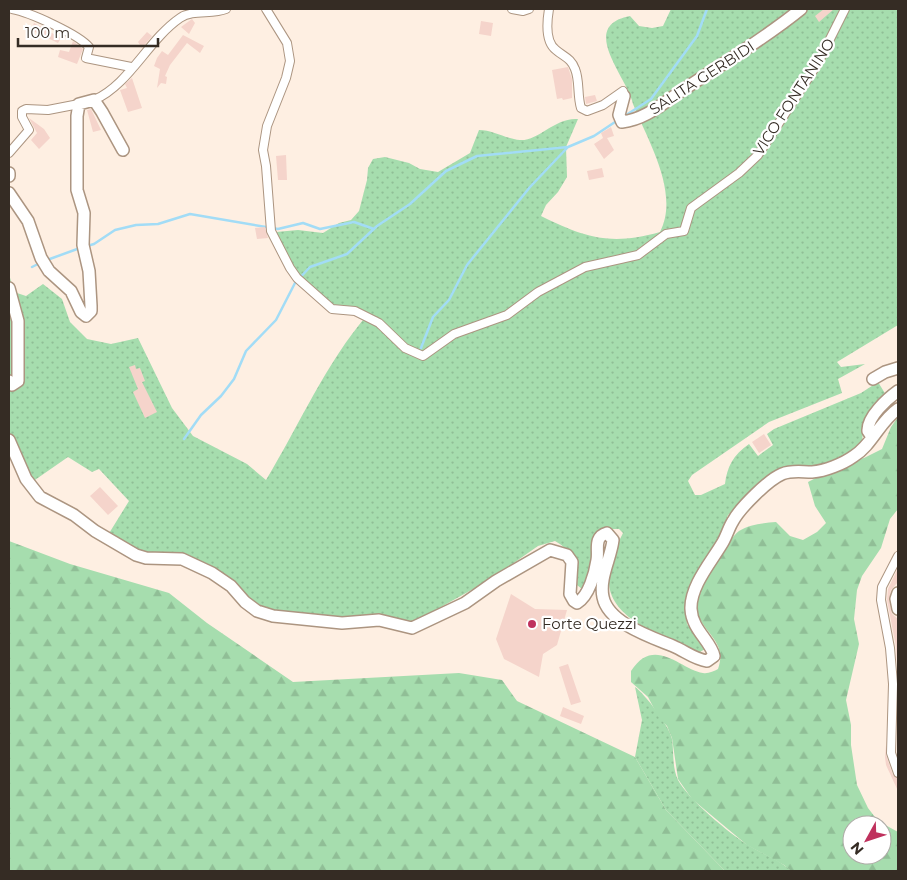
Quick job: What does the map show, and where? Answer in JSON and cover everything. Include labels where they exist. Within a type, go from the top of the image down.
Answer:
[{"type":"street","points":[[12,9],[71,32],[89,47],[86,58],[131,67]]},
{"type":"street","points":[[9,153],[29,130],[22,117],[22,111],[26,109],[48,110],[79,104],[110,93],[131,67],[183,16],[226,9]]},
{"type":"street","name":"VICO FONTANINO","points":[[266,9],[287,43],[290,61],[286,78],[267,126],[263,150],[271,231],[293,273],[332,310],[355,311],[371,319],[387,329],[404,348],[423,356],[454,334],[507,315],[538,292],[585,267],[638,255],[666,234],[678,234],[684,231],[691,208],[739,173],[758,155],[808,81],[835,34],[846,9]]},
{"type":"street","points":[[512,9],[523,11],[528,9]]},
{"type":"street","points":[[550,9],[547,18],[548,38],[553,49],[571,60],[576,72],[578,98],[581,108],[587,111],[603,105],[623,92],[624,96]]},
{"type":"street","name":"SALITA GERBIDI","points":[[624,96],[620,118],[638,118],[658,108],[682,90],[754,45],[800,9]]},
{"type":"street","points":[[94,100],[123,150]]},
{"type":"street","points":[[9,193],[28,222],[41,258],[49,271],[71,291],[83,316],[89,314],[91,306],[89,276],[83,245],[84,213],[77,190],[77,116],[79,104]]},
{"type":"street","points":[[9,288],[19,331],[18,381],[12,385],[9,381]]},
{"type":"street","points":[[874,379],[884,372],[898,368]]},
{"type":"street","points":[[872,437],[868,431],[870,422],[886,401],[898,391]]},
{"type":"street","points":[[9,440],[26,480],[40,497],[74,514],[95,531],[136,555],[146,558],[182,560],[212,573],[231,586],[251,606],[273,616],[329,622],[379,620],[412,628],[481,594],[496,581],[550,550],[559,551],[572,562],[570,594],[574,602],[577,603],[589,586],[598,558],[598,541],[602,534],[607,533],[611,536],[612,546],[605,567],[602,592],[608,607],[616,617],[639,632],[694,657],[710,660],[714,656],[713,651],[698,632],[691,613],[692,596],[724,540],[733,520],[750,501],[779,475],[790,471],[814,472],[856,456],[898,409]]},
{"type":"street","points":[[898,556],[882,587],[881,600],[890,648],[893,684],[891,753],[898,773]]},
{"type":"street","points":[[898,594],[898,609]]},
{"type":"green space","points":[[671,9],[898,9],[898,325],[837,362],[841,367],[865,364],[838,379],[842,393],[769,422],[692,475],[688,481],[695,495],[701,495],[725,484],[727,472],[732,462],[739,452],[749,444],[758,456],[773,445],[767,434],[774,429],[861,393],[878,382],[886,395],[863,429],[862,444],[834,461],[776,473],[728,515],[718,539],[697,575],[686,611],[687,624],[705,649],[700,652],[659,635],[630,618],[619,607],[611,595],[609,581],[618,543],[623,533],[619,529],[603,529],[594,536],[591,571],[582,589],[577,585],[578,571],[571,554],[555,541],[538,546],[491,579],[416,621],[331,619],[274,612],[257,607],[226,577],[138,551],[108,535],[129,501],[99,469],[92,472],[68,457],[32,482],[9,432],[9,274],[14,292],[26,296],[43,284],[62,299],[70,322],[87,339],[111,344],[138,338],[172,408],[193,436],[247,464],[266,480],[326,374],[368,314],[331,304],[302,279],[291,265],[276,232],[298,230],[323,233],[339,223],[351,220],[359,211],[368,168],[373,159],[385,157],[409,163],[420,169],[438,172],[470,153],[479,130],[520,140],[534,137],[570,119],[578,119],[566,147],[567,177],[558,192],[546,205],[541,216],[572,230],[599,238],[627,238],[660,232],[665,217],[666,201],[660,167],[606,41],[607,30],[615,22],[630,16],[639,26],[652,28],[663,26]]},
{"type":"green space","points":[[898,417],[898,509],[890,519],[881,548],[862,576],[857,590],[854,619],[859,644],[846,700],[851,725],[851,745],[857,785],[873,815],[842,815],[842,865],[892,865],[892,829],[898,832],[898,871],[791,871],[784,865],[747,845],[692,799],[678,779],[672,738],[667,726],[659,718],[648,697],[631,682],[631,671],[640,661],[649,656],[658,655],[703,673],[709,673],[718,669],[720,651],[700,619],[697,604],[705,581],[727,545],[739,531],[762,523],[776,522],[790,536],[803,540],[817,532],[826,523],[815,506],[808,482],[843,464],[864,458],[882,449],[891,427]]},
{"type":"green space","points":[[9,541],[70,564],[169,593],[207,623],[293,682],[459,673],[502,680],[517,701],[635,757],[666,810],[725,871],[9,871]]},
{"type":"green space","points":[[635,687],[645,696],[667,727],[672,739],[676,775],[683,788],[710,816],[740,840],[781,863],[791,871],[725,871],[666,810],[635,757],[642,720]]},
{"type":"building","points":[[824,9],[834,9],[819,22],[815,16]]},
{"type":"building","points":[[192,19],[195,23],[189,34],[181,27]]},
{"type":"building","points":[[481,21],[493,23],[491,36],[479,34]]},
{"type":"building","points":[[34,23],[61,38],[58,43],[31,30]]},
{"type":"building","points":[[147,32],[152,36],[142,48],[138,42]]},
{"type":"building","points":[[183,35],[204,46],[200,53],[187,43],[170,65],[165,76],[167,77],[166,84],[161,83],[157,88],[160,69],[154,66],[157,58],[162,51],[168,55]]},
{"type":"building","points":[[73,41],[83,49],[77,64],[58,57],[60,50],[69,52]]},
{"type":"building","points":[[568,67],[572,79],[572,98],[557,99],[552,70]]},
{"type":"building","points":[[132,78],[142,108],[128,112],[120,90],[127,88],[125,84]]},
{"type":"building","points":[[595,95],[597,101],[586,104],[585,97]]},
{"type":"building","points":[[91,109],[101,130],[93,132],[87,110]]},
{"type":"building","points":[[29,118],[44,129],[50,138],[39,149],[31,140],[37,133]]},
{"type":"building","points":[[611,127],[614,136],[607,138],[614,150],[604,159],[594,144],[603,138],[601,133]]},
{"type":"building","points":[[286,155],[287,180],[278,180],[276,156]]},
{"type":"building","points":[[602,168],[604,177],[589,180],[587,171]]},
{"type":"building","points":[[265,227],[268,238],[257,239],[255,228]]},
{"type":"building","points":[[135,365],[136,369],[140,368],[145,381],[142,382],[157,412],[145,418],[133,392],[138,389],[129,367]]},
{"type":"building","points":[[764,434],[771,445],[759,453],[752,442]]},
{"type":"building","points":[[100,487],[118,506],[108,515],[90,496]]},
{"type":"building","points":[[898,568],[898,582],[891,590],[889,600],[892,614],[898,619],[898,679],[896,647],[887,600],[888,589]]},
{"type":"building","name":"Forte Quezzi","points":[[511,594],[535,609],[567,610],[557,645],[543,654],[539,677],[504,659],[496,639]]},
{"type":"building","points":[[568,664],[581,702],[571,705],[559,667]]},
{"type":"building","points":[[563,707],[584,716],[581,724],[560,716]]},
{"type":"building","points":[[886,745],[886,755],[893,775],[898,778],[898,791],[886,765],[885,757]]},
{"type":"waterway","points":[[623,117],[651,99],[697,36],[707,9]]},
{"type":"waterway","points":[[421,348],[433,317],[449,300],[467,265],[530,187],[568,147],[594,136],[618,120]]},
{"type":"waterway","points":[[184,439],[201,415],[221,396],[234,379],[246,351],[276,320],[295,283],[310,267],[347,254],[377,226],[410,204],[446,171],[477,156],[568,147]]},
{"type":"waterway","points":[[87,246],[94,244],[115,230],[136,225],[158,224],[190,214],[278,229],[303,223],[320,229],[354,222],[374,229]]},
{"type":"waterway","points":[[47,260],[80,248]]},
{"type":"waterway","points":[[32,267],[40,263]]},
{"type":"place","name":"Forte Quezzi","points":[[532,624]]}]
